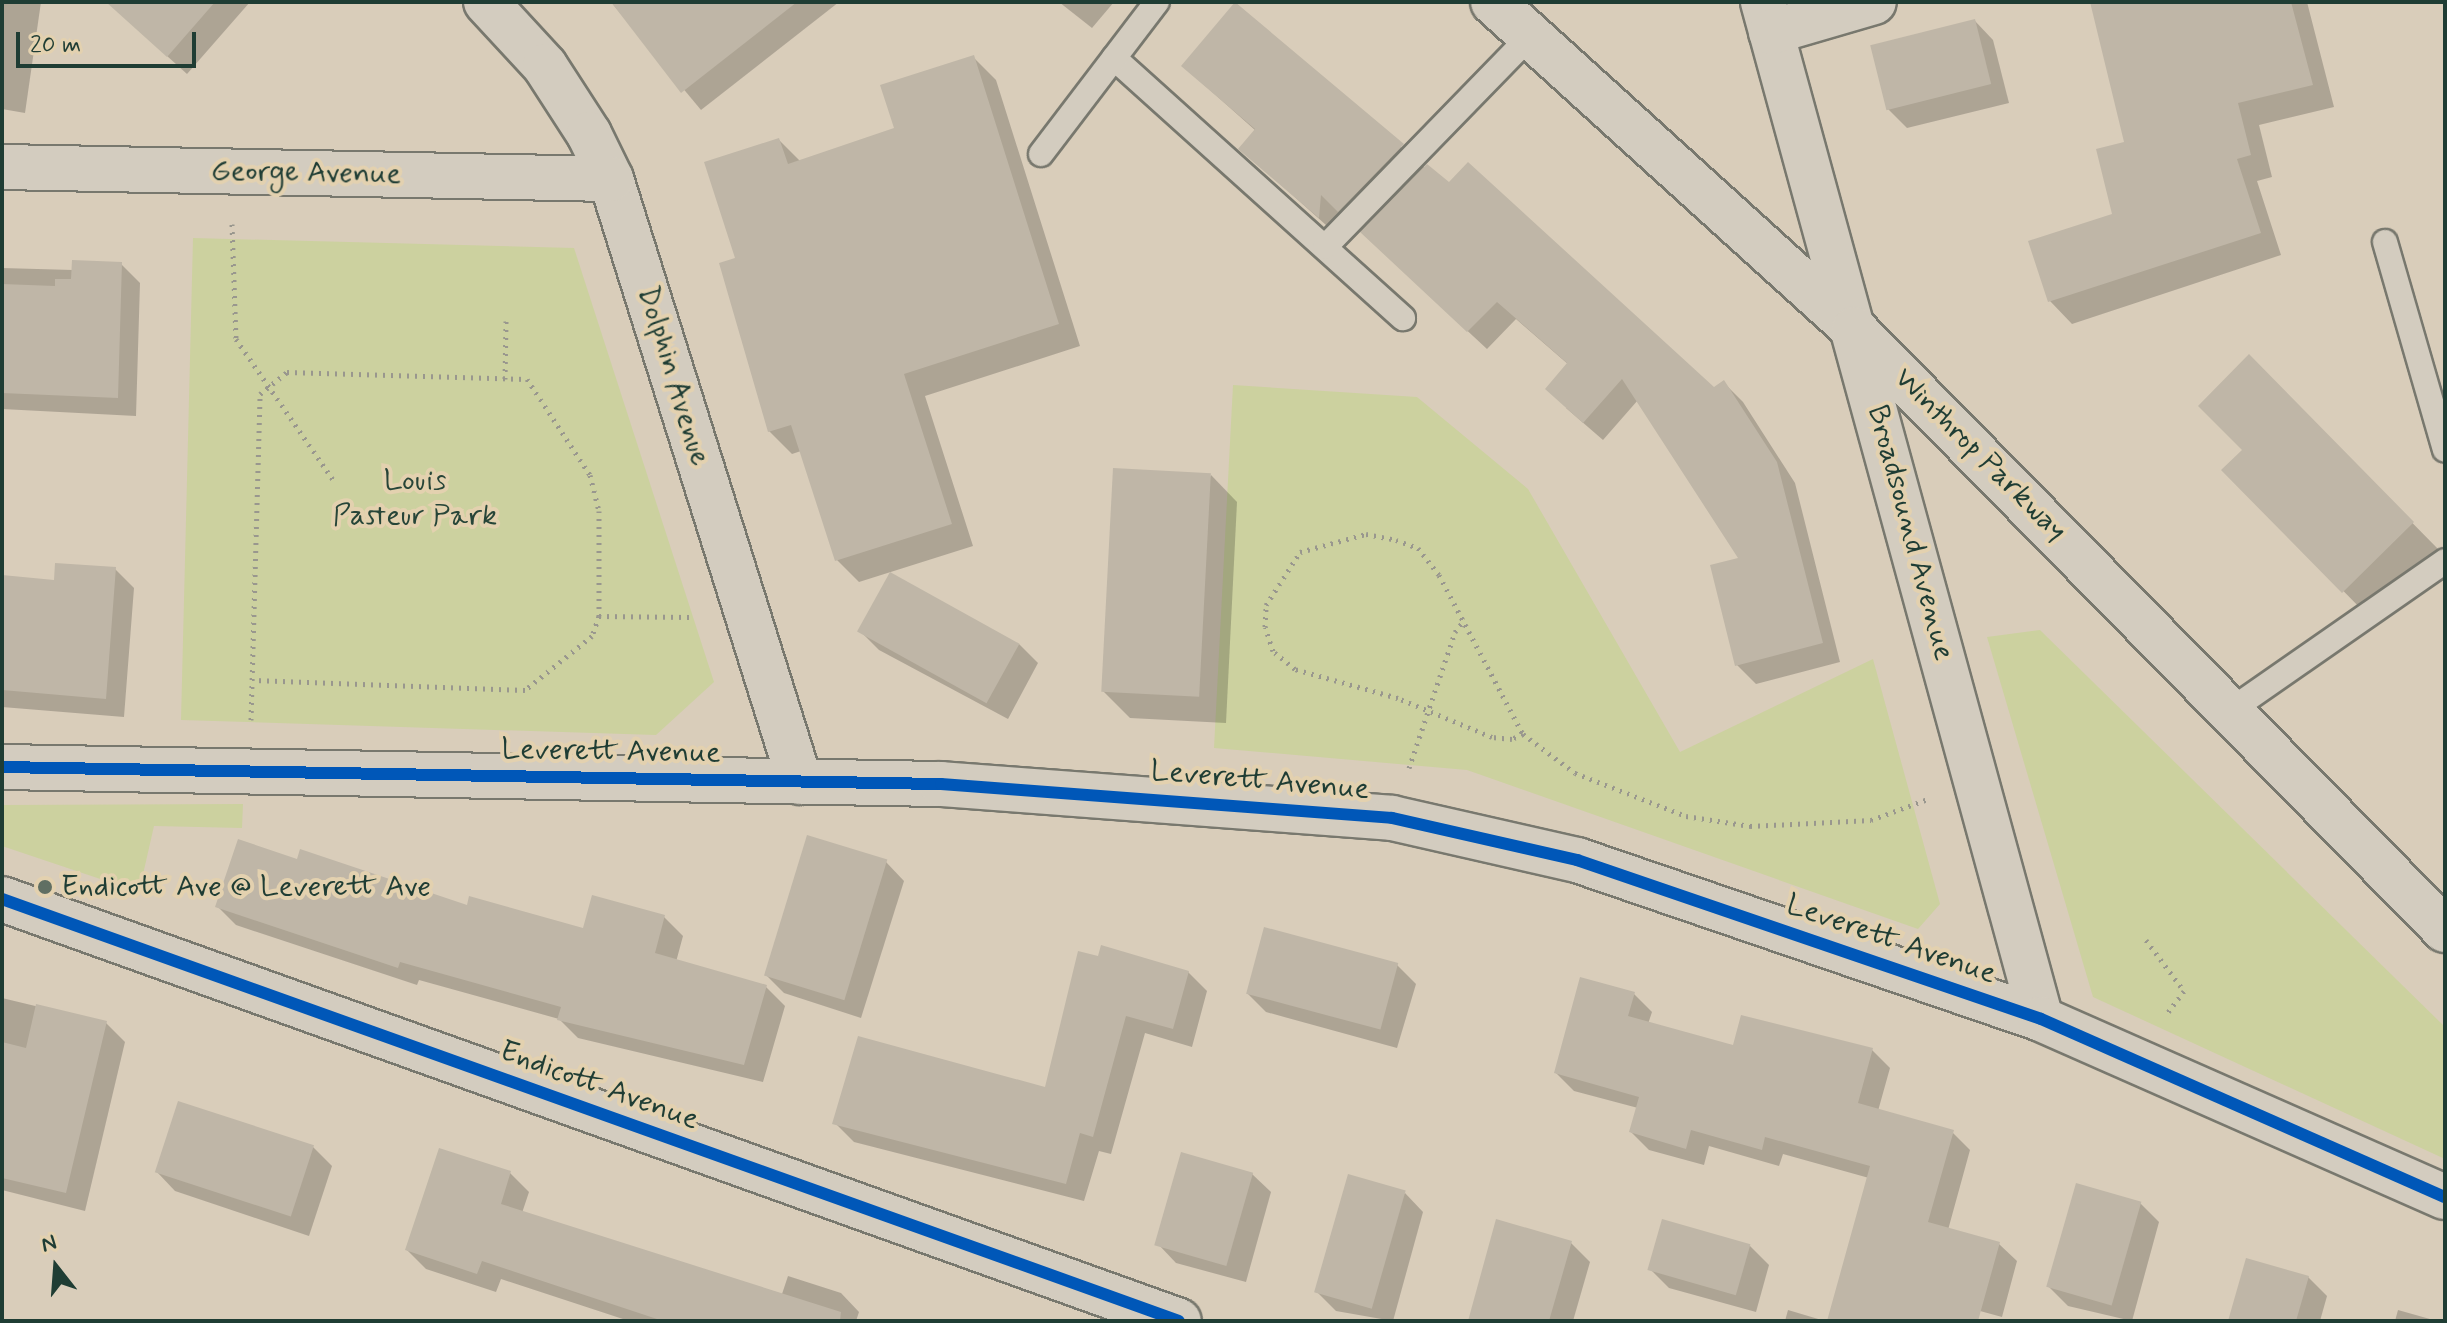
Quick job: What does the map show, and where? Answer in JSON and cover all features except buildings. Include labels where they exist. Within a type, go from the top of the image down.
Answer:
[{"type":"street","name":"Dolphin Avenue","points":[[486,2],[545,66],[589,134],[611,179],[800,782]]},
{"type":"street","name":"Winthrop Parkway","points":[[1493,2],[1854,329],[2445,930]]},
{"type":"street","points":[[1767,17],[1874,2]]},
{"type":"street","name":"Broadsound Avenue","points":[[1767,17],[2041,1019]]},
{"type":"street","name":"George Avenue","points":[[2,167],[611,179]]},
{"type":"street","name":"Leverett Avenue","points":[[2,767],[987,786],[1392,818],[1577,860],[2041,1019],[2445,1197]]},
{"type":"street","name":"Endicott Avenue","points":[[2,899],[1179,1321]]},
{"type":"lane","points":[[1041,154],[1157,2]]},
{"type":"lane","points":[[1325,247],[1531,35]]},
{"type":"lane","points":[[1114,58],[1403,318]]},
{"type":"lane","points":[[2385,242],[2445,450]]},
{"type":"lane","points":[[2231,710],[2445,561]]},
{"type":"path","points":[[232,171],[235,336],[334,481]]},
{"type":"path","points":[[505,379],[506,321]]},
{"type":"path","points":[[251,729],[260,394],[287,372],[527,379],[590,475],[599,511],[599,616],[592,636],[525,690],[253,680]]},
{"type":"path","points":[[1523,734],[1512,739],[1492,737],[1427,709],[1295,669],[1273,651],[1265,627],[1266,605],[1300,552],[1366,534],[1418,548],[1465,619],[1523,734],[1575,773],[1686,816],[1750,826],[1871,820],[1929,799]]},
{"type":"path","points":[[599,616],[749,618]]},
{"type":"path","points":[[1392,818],[1427,709],[1465,619]]},
{"type":"path","points":[[2146,940],[2184,991],[2162,1020]]},
{"type":"green space","name":"Louis Pasteur Park","points":[[193,238],[574,248],[714,682],[656,735],[181,720]]},
{"type":"green space","points":[[1233,385],[1417,397],[1528,489],[1680,752],[1873,659],[1940,904],[1918,929],[1467,770],[1214,748]]},
{"type":"green space","points":[[2040,630],[2445,1027],[2445,1159],[2093,997],[1987,637]]},
{"type":"green space","points":[[243,804],[242,828],[154,826],[139,892],[2,846],[2,805]]},
{"type":"cycle path","points":[[2,767],[941,784],[1392,818],[1577,860],[2041,1019],[2445,1197]]},
{"type":"cycle path","points":[[2,899],[1179,1321]]},
{"type":"place","name":"Endicott Ave @ Leverett Ave","points":[[45,887]]}]
